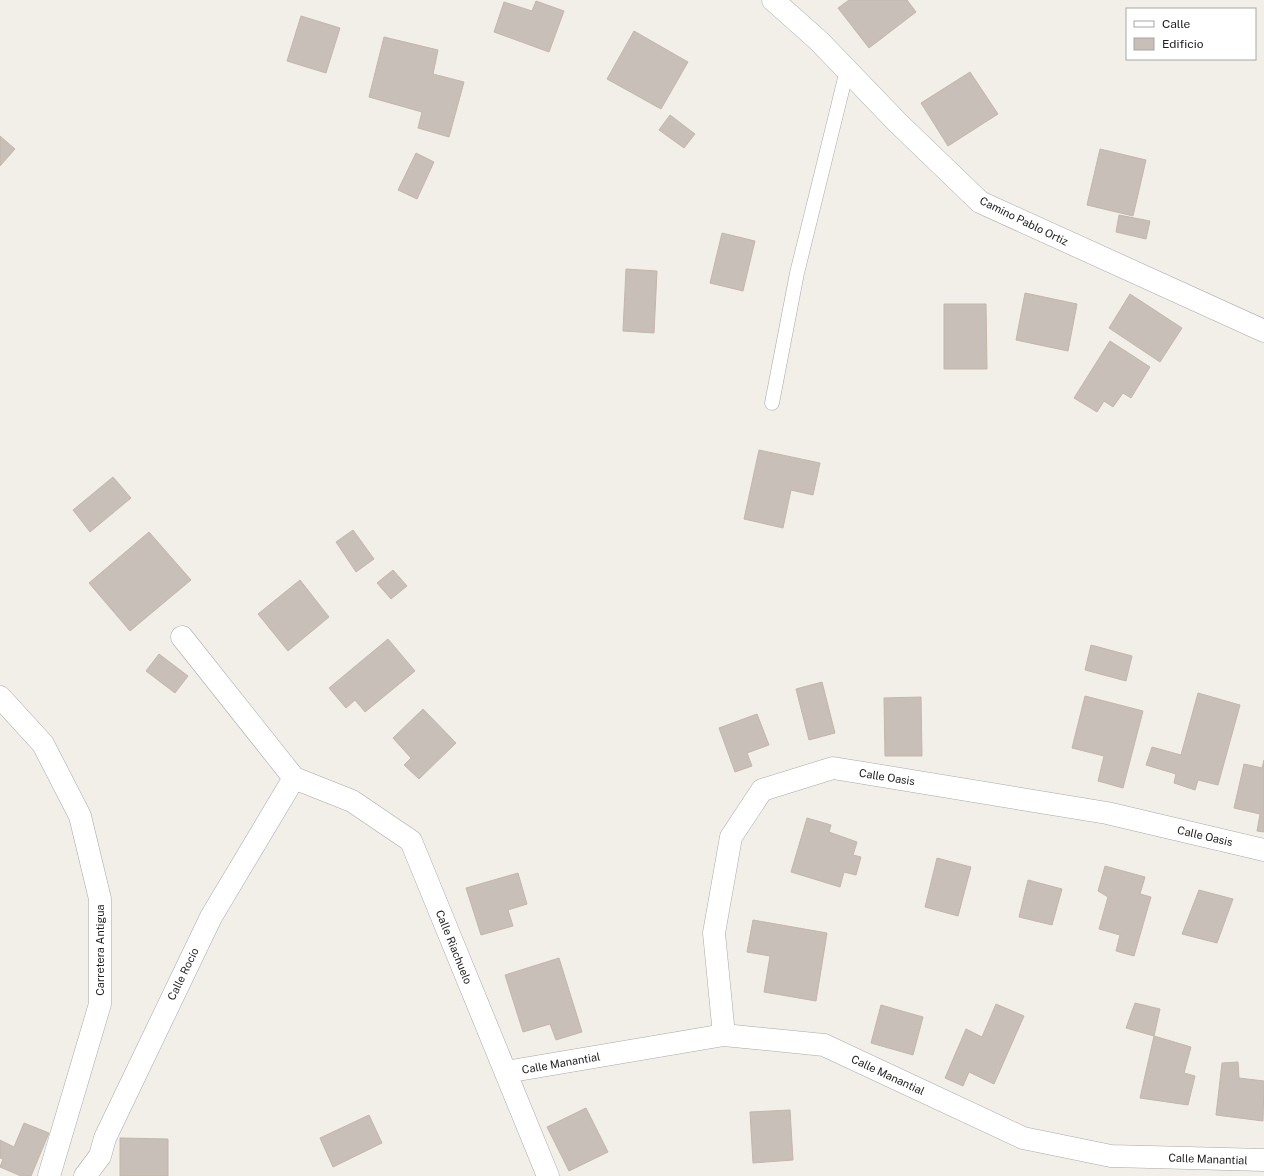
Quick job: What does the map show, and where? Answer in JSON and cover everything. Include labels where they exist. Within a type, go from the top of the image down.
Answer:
[{"type":"street","name":"Camino Pablo Ortiz","points":[[773,0],[819,41],[898,122],[980,202],[1264,332]]},
{"type":"street","points":[[182,637],[294,778]]},
{"type":"street","name":"Carretera Antigua","points":[[0,697],[43,744],[80,816],[100,899],[100,1004],[49,1176]]},
{"type":"street","name":"Calle Oasis","points":[[724,1035],[714,933],[732,837],[762,790],[833,768],[1107,813],[1264,850]]},
{"type":"street","name":"Calle Riachuelo","points":[[294,778],[352,801],[411,841],[548,1176]]},
{"type":"street","name":"Calle Rocío","points":[[84,1176],[100,1156],[105,1138],[211,917],[294,778]]},
{"type":"street","name":"Calle Manantial","points":[[506,1072],[724,1035],[824,1045],[1023,1138],[1111,1156],[1264,1160]]},
{"type":"lane","points":[[772,403],[797,273],[848,70]]},
{"type":"building","points":[[849,0],[907,0],[916,12],[869,48],[838,8]]},
{"type":"building","points":[[536,1],[564,11],[549,52],[494,32],[504,2],[532,11]]},
{"type":"building","points":[[301,16],[340,28],[326,73],[287,61]]},
{"type":"building","points":[[634,31],[688,62],[661,109],[607,79]]},
{"type":"building","points":[[384,37],[438,50],[433,74],[464,82],[449,137],[418,128],[422,112],[369,97]]},
{"type":"building","points":[[970,72],[998,114],[948,146],[921,103]]},
{"type":"building","points":[[670,115],[695,134],[684,148],[659,130]]},
{"type":"building","points":[[0,136],[15,149],[0,166]]},
{"type":"building","points":[[1100,149],[1146,160],[1133,216],[1087,205]]},
{"type":"building","points":[[416,153],[434,162],[417,199],[398,190]]},
{"type":"building","points":[[1119,215],[1150,221],[1146,239],[1116,232]]},
{"type":"building","points":[[722,233],[755,241],[743,291],[710,283]]},
{"type":"building","points":[[626,269],[657,271],[654,333],[623,331]]},
{"type":"building","points":[[1025,293],[1077,304],[1068,351],[1016,340]]},
{"type":"building","points":[[1130,294],[1182,328],[1160,362],[1109,328]]},
{"type":"building","points":[[944,304],[986,304],[987,369],[944,369]]},
{"type":"building","points":[[1110,341],[1150,367],[1131,398],[1123,393],[1113,407],[1104,401],[1097,412],[1074,398]]},
{"type":"building","points":[[759,450],[820,463],[813,495],[791,490],[783,528],[744,519]]},
{"type":"building","points":[[113,477],[131,498],[90,532],[73,510]]},
{"type":"building","points":[[353,530],[374,559],[356,572],[336,542]]},
{"type":"building","points":[[149,532],[191,580],[130,631],[89,583]]},
{"type":"building","points":[[393,570],[407,586],[391,599],[377,583]]},
{"type":"building","points":[[300,580],[329,617],[288,651],[258,614]]},
{"type":"building","points":[[388,639],[415,671],[365,712],[355,700],[346,708],[329,688]]},
{"type":"building","points":[[1091,645],[1132,656],[1126,681],[1085,670]]},
{"type":"building","points":[[159,654],[188,676],[175,693],[146,671]]},
{"type":"building","points":[[822,682],[835,733],[809,740],[796,689]]},
{"type":"building","points":[[1198,693],[1240,705],[1218,785],[1198,780],[1195,790],[1174,783],[1176,774],[1146,765],[1152,747],[1181,755]]},
{"type":"building","points":[[1085,696],[1143,711],[1123,788],[1098,781],[1104,756],[1072,748]]},
{"type":"building","points":[[921,697],[922,756],[885,756],[884,698]]},
{"type":"building","points":[[423,709],[456,743],[419,779],[404,765],[411,758],[393,738]]},
{"type":"building","points":[[757,714],[769,745],[747,753],[752,766],[735,772],[719,728]]},
{"type":"building","points":[[1264,760],[1264,832],[1257,831],[1260,814],[1234,808],[1244,764],[1262,768]]},
{"type":"building","points":[[807,818],[831,825],[829,832],[857,842],[853,855],[861,857],[856,875],[844,872],[840,887],[791,872]]},
{"type":"building","points":[[937,858],[971,867],[958,916],[925,907]]},
{"type":"building","points":[[1105,866],[1145,877],[1140,894],[1151,897],[1134,956],[1116,951],[1120,935],[1099,929],[1108,897],[1098,891]]},
{"type":"building","points":[[518,873],[527,904],[508,910],[513,926],[481,935],[466,888]]},
{"type":"building","points":[[1028,880],[1062,889],[1052,925],[1019,917]]},
{"type":"building","points":[[1199,890],[1233,899],[1217,943],[1182,934]]},
{"type":"building","points":[[753,920],[827,933],[816,1001],[764,992],[770,956],[747,952]]},
{"type":"building","points":[[559,958],[582,1032],[556,1040],[550,1024],[523,1032],[505,975]]},
{"type":"building","points":[[1135,1003],[1160,1009],[1154,1036],[1126,1028]]},
{"type":"building","points":[[996,1004],[1024,1016],[994,1084],[969,1072],[963,1086],[945,1078],[966,1029],[982,1037]]},
{"type":"building","points":[[881,1005],[923,1017],[913,1055],[871,1043]]},
{"type":"building","points":[[1154,1036],[1191,1047],[1184,1073],[1195,1076],[1188,1105],[1140,1098]]},
{"type":"building","points":[[1238,1062],[1239,1078],[1264,1081],[1263,1121],[1216,1115],[1222,1063]]},
{"type":"building","points":[[586,1108],[608,1152],[569,1171],[547,1127]]},
{"type":"building","points":[[790,1110],[793,1160],[753,1163],[750,1112]]},
{"type":"building","points":[[369,1115],[382,1143],[333,1167],[320,1138]]},
{"type":"building","points":[[24,1123],[49,1133],[31,1176],[21,1176],[0,1167],[3,1159],[0,1158],[0,1140],[14,1147]]},
{"type":"building","points":[[120,1138],[168,1139],[168,1176],[120,1176]]}]
